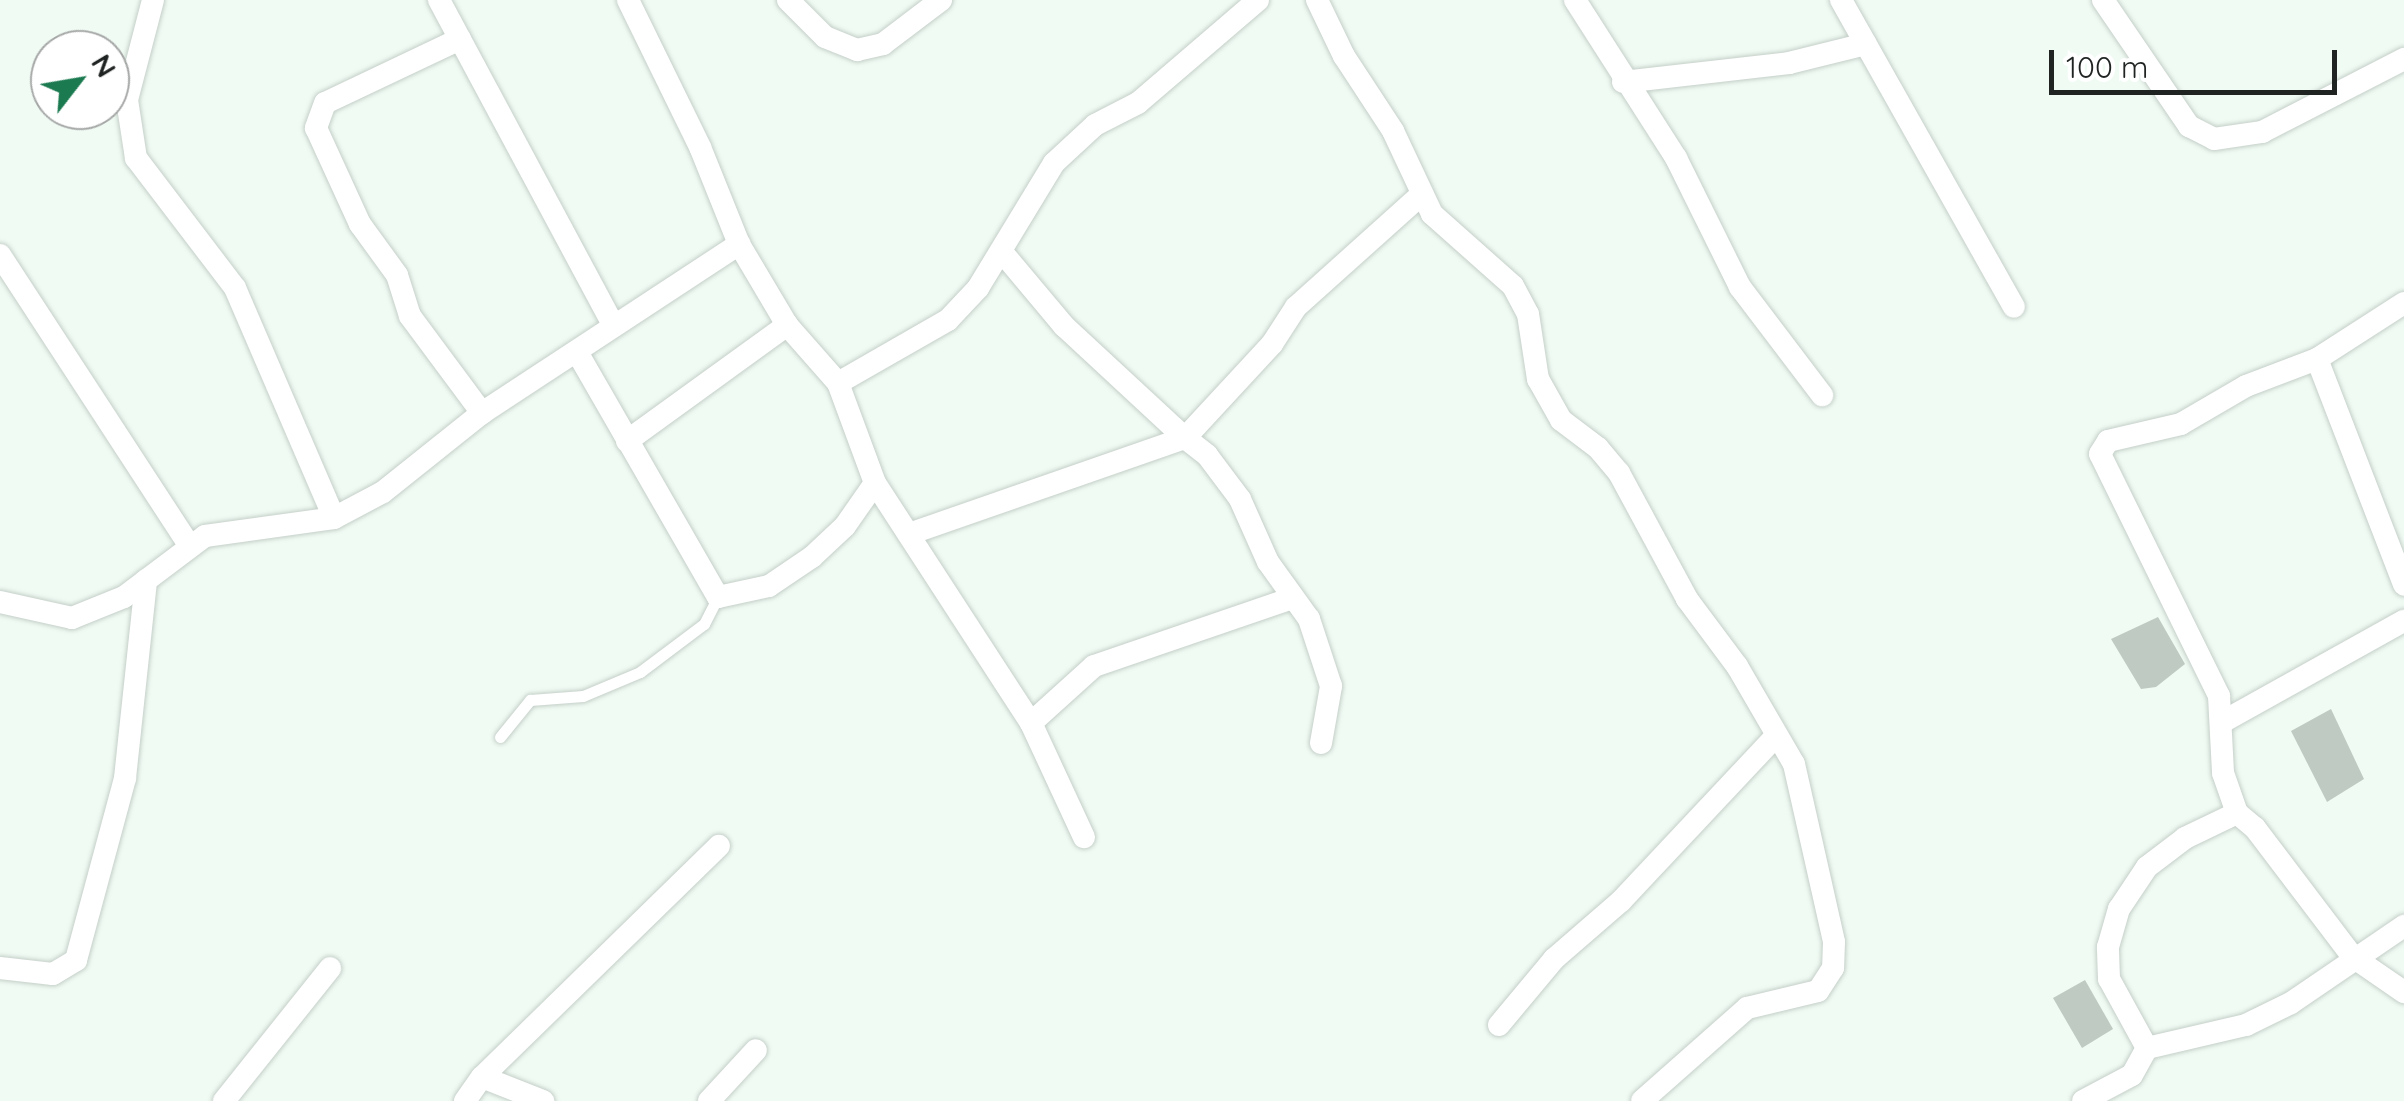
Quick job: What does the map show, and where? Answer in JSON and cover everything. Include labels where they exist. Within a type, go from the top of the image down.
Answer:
[{"type":"street","points":[[153,0],[127,100],[136,158],[235,288],[334,518]]},
{"type":"street","points":[[439,0],[612,323]]},
{"type":"street","points":[[628,0],[700,147],[739,244],[787,325],[838,383],[875,483],[1031,724],[1084,837]]},
{"type":"street","points":[[788,0],[825,36],[857,50],[882,44],[941,0]]},
{"type":"street","points":[[838,383],[948,320],[1002,252],[1054,164],[1095,126],[1138,103],[1258,0]]},
{"type":"street","points":[[1317,0],[1344,56],[1393,131],[1421,194],[1452,237],[1513,286],[1528,314],[1538,380],[1561,420],[1598,448],[1619,474],[1686,599],[1737,666],[1794,764],[1834,942],[1833,968],[1818,991],[1747,1008],[1642,1101]]},
{"type":"street","points":[[1575,0],[1623,82],[1676,158],[1740,286],[1822,396]]},
{"type":"street","points":[[1841,0],[2014,306]]},
{"type":"street","points":[[2103,0],[2189,126],[2214,139],[2262,132],[2404,59]]},
{"type":"street","points":[[460,40],[325,103],[316,128],[360,224],[397,275],[410,316],[482,414]]},
{"type":"street","points":[[1623,82],[1789,63],[1866,44]]},
{"type":"street","points":[[909,534],[1185,438],[1272,344],[1296,307],[1421,194]]},
{"type":"street","points":[[0,602],[72,618],[124,597],[205,536],[246,526],[334,518],[433,457],[482,414],[577,352],[612,323],[739,244]]},
{"type":"street","points":[[1002,252],[1064,326],[1207,454],[1240,499],[1268,562],[1309,618],[1332,686],[1320,744]]},
{"type":"street","points":[[0,254],[190,547]]},
{"type":"street","points":[[2404,303],[2317,359],[2246,386],[2180,424],[2108,441],[2100,454],[2219,696],[2224,721],[2223,773],[2236,813],[2255,828],[2353,957],[2404,992]]},
{"type":"street","points":[[627,441],[787,325]]},
{"type":"street","points":[[577,352],[718,597],[769,586],[812,557],[845,526],[875,483]]},
{"type":"street","points":[[2317,359],[2404,585]]},
{"type":"street","points":[[0,968],[53,974],[76,960],[126,778],[146,580]]},
{"type":"street","points":[[1031,724],[1094,666],[1293,598]]},
{"type":"street","points":[[2224,721],[2404,620]]},
{"type":"street","points":[[1500,1025],[1554,959],[1621,901],[1776,736]]},
{"type":"street","points":[[2147,1048],[2109,979],[2108,947],[2119,910],[2148,867],[2185,838],[2236,813]]},
{"type":"street","points":[[465,1101],[482,1077],[719,846]]},
{"type":"street","points":[[2083,1101],[2132,1075],[2147,1048],[2246,1026],[2291,1003],[2353,957],[2404,926]]},
{"type":"street","points":[[224,1101],[330,968]]},
{"type":"street","points":[[709,1101],[756,1050]]},
{"type":"street","points":[[482,1077],[544,1101]]},
{"type":"lane","points":[[500,736],[530,700],[583,696],[640,672],[704,624],[718,597]]},
{"type":"building","points":[[2158,617],[2185,664],[2156,687],[2141,689],[2111,639]]},
{"type":"building","points":[[2331,709],[2364,779],[2327,802],[2291,731]]},
{"type":"building","points":[[2085,980],[2113,1029],[2082,1048],[2053,998]]}]
